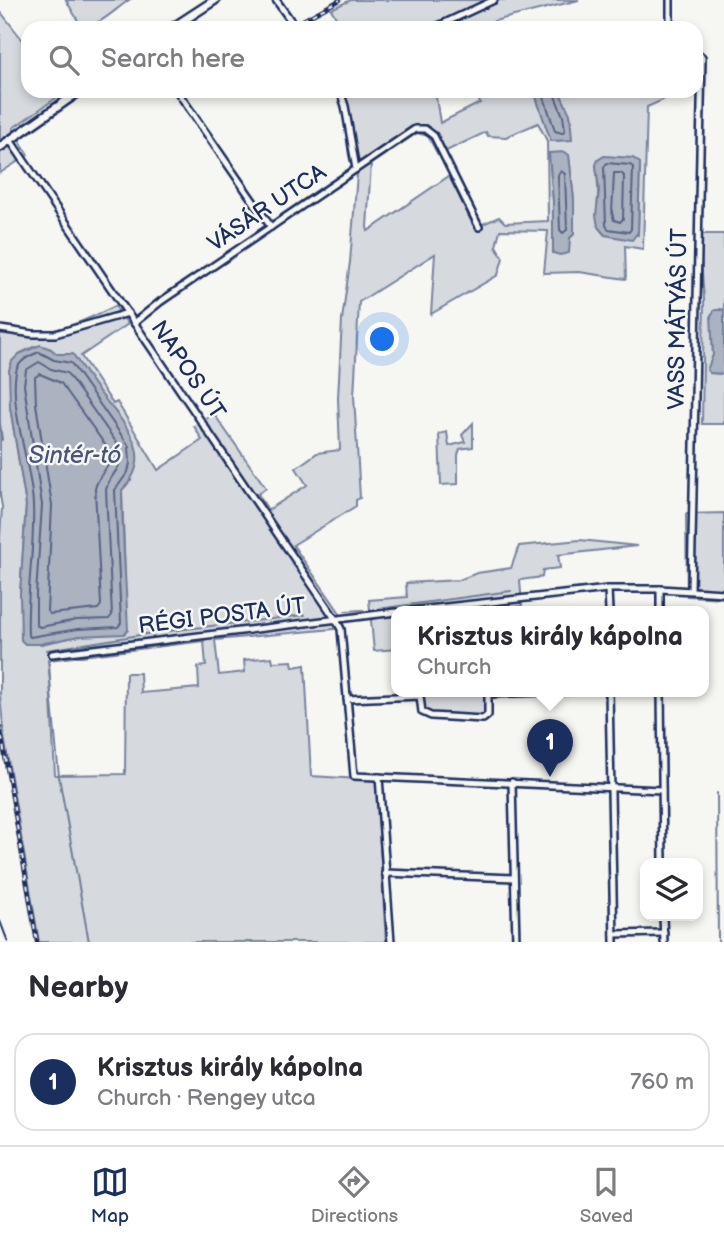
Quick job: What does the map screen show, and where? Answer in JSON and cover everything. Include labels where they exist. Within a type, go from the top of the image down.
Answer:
[{"type":"main road","points":[[183,21],[215,0]]},
{"type":"main road","points":[[0,147],[70,98]]},
{"type":"street","points":[[276,0],[291,21]]},
{"type":"street","points":[[471,0],[475,9]]},
{"type":"street","points":[[449,21],[494,0]]},
{"type":"street","points":[[670,0],[670,21]]},
{"type":"street","points":[[182,98],[271,227]]},
{"type":"street","name":"VÁSÁR UTCA","points":[[134,323],[157,304],[355,169],[342,98]]},
{"type":"street","name":"VASS MÁTYÁS ÚT","points":[[691,590],[701,98]]},
{"type":"street","points":[[355,169],[412,130],[428,130],[434,136],[480,227]]},
{"type":"street","name":"NAPOS ÚT","points":[[10,140],[337,620]]},
{"type":"street","points":[[0,329],[55,334],[128,313]]},
{"type":"street","points":[[455,606],[608,589],[724,593]]},
{"type":"street","points":[[608,589],[608,606]]},
{"type":"street","points":[[660,589],[660,606]]},
{"type":"street","name":"RÉGI POSTA ÚT","points":[[52,654],[391,613]]},
{"type":"street","points":[[337,620],[341,629],[354,776],[662,790]]},
{"type":"street","points":[[347,699],[396,697]]},
{"type":"street","points":[[420,697],[422,712],[431,716],[483,719],[488,715],[488,697]]},
{"type":"street","points":[[609,697],[614,942]]},
{"type":"street","points":[[661,697],[663,858]]},
{"type":"street","points":[[379,777],[391,942]]},
{"type":"street","points":[[512,782],[516,942]]},
{"type":"street","points":[[385,873],[514,878]]},
{"type":"street","points":[[663,921],[664,942]]},
{"type":"street","points":[[614,934],[664,933]]},
{"type":"shaded area","points":[[66,0],[129,0],[99,21],[78,21]]},
{"type":"shaded area","points":[[351,0],[579,0],[494,21],[338,21],[331,9]]},
{"type":"shaded area","points":[[0,11],[21,38],[21,98],[56,98],[13,128],[28,155],[0,173]]},
{"type":"shaded area","points":[[341,98],[436,98],[440,123],[480,103],[478,98],[536,98],[551,141],[566,140],[572,121],[562,98],[663,98],[647,107],[643,249],[625,246],[626,279],[579,272],[544,273],[548,231],[500,230],[496,246],[503,258],[498,275],[431,314],[435,254],[359,302],[354,396],[360,498],[356,500],[356,506],[293,545],[340,613],[344,628],[215,640],[219,675],[245,672],[244,660],[272,657],[273,662],[292,661],[293,667],[305,665],[311,776],[376,780],[386,942],[39,942],[4,736],[0,695],[0,328],[30,332],[50,331],[115,306],[128,324],[81,356],[113,404],[117,402],[158,470],[202,440],[194,426],[214,414],[266,488],[258,494],[268,510],[307,485],[296,468],[317,453],[340,450],[338,398],[342,320],[357,174],[349,157]],"holes":[[[538,123],[547,141],[548,221],[505,223],[499,217],[473,225],[449,176],[368,231],[371,164],[417,133],[428,136],[438,155],[486,132],[488,136],[506,137]],[[549,154],[569,156],[574,200],[574,234],[570,238],[553,201]],[[640,163],[638,235],[605,235],[597,220],[596,165]],[[35,346],[64,356],[117,414],[131,480],[122,490],[125,576],[79,636],[40,644],[20,594],[26,505],[10,407],[19,354]],[[204,641],[206,666],[198,667],[199,688],[141,693],[140,673],[126,673],[125,774],[55,775],[49,660]]]},
{"type":"shaded area","points":[[699,234],[724,234],[724,310],[720,309],[712,325],[713,355],[708,370],[710,373],[724,374],[724,424],[702,424],[704,299]]},
{"type":"shaded area","points":[[473,423],[473,447],[460,449],[458,455],[458,484],[441,485],[439,434],[447,432],[449,446],[465,442],[462,435]]},
{"type":"shaded area","points":[[724,513],[724,598],[687,596],[686,514]]},
{"type":"shaded area","points":[[580,540],[637,546],[558,555],[560,568],[543,570],[542,577],[520,580],[522,606],[391,606],[391,649],[374,651],[369,600],[407,597],[406,583],[459,580],[477,573],[511,568],[519,546]]},
{"type":"shaded area","points":[[423,697],[484,697],[485,717],[432,715],[424,711]]},
{"type":"water","points":[[536,98],[562,98],[570,114],[572,140],[551,141]]},
{"type":"water","points":[[565,152],[569,155],[574,200],[574,234],[570,238],[569,253],[560,255],[553,253],[549,153]]},
{"type":"water","points":[[604,156],[633,158],[640,163],[638,232],[632,240],[605,235],[598,227],[596,215],[599,191],[596,165]]},
{"type":"water","points":[[715,310],[724,310],[724,374],[710,373],[707,370],[713,355],[711,315]]},
{"type":"water","name":"Sintér-tó","points":[[40,345],[57,354],[73,354],[122,421],[134,443],[136,466],[132,478],[122,490],[128,630],[124,634],[79,636],[40,644],[25,644],[21,640],[20,594],[26,505],[10,407],[9,370],[12,361],[19,354]]},
{"type":"waterway","points":[[0,423],[2,440]]},
{"type":"waterway","points":[[400,606],[511,591]]},
{"type":"waterway","points":[[378,609],[391,607]]},
{"type":"waterway","points":[[345,611],[363,610]]},
{"type":"waterway","points":[[47,650],[152,633],[305,615]]},
{"type":"waterway","points":[[48,660],[59,777],[89,942]]},
{"type":"waterway","points":[[717,793],[718,942]]},
{"type":"tram line","points":[[0,921],[8,942]]},
{"type":"railway","points":[[303,20],[340,0]]},
{"type":"railway","points":[[0,727],[37,942]]},
{"type":"place","name":"Krisztus király kápolna","points":[[550,777]]}]
